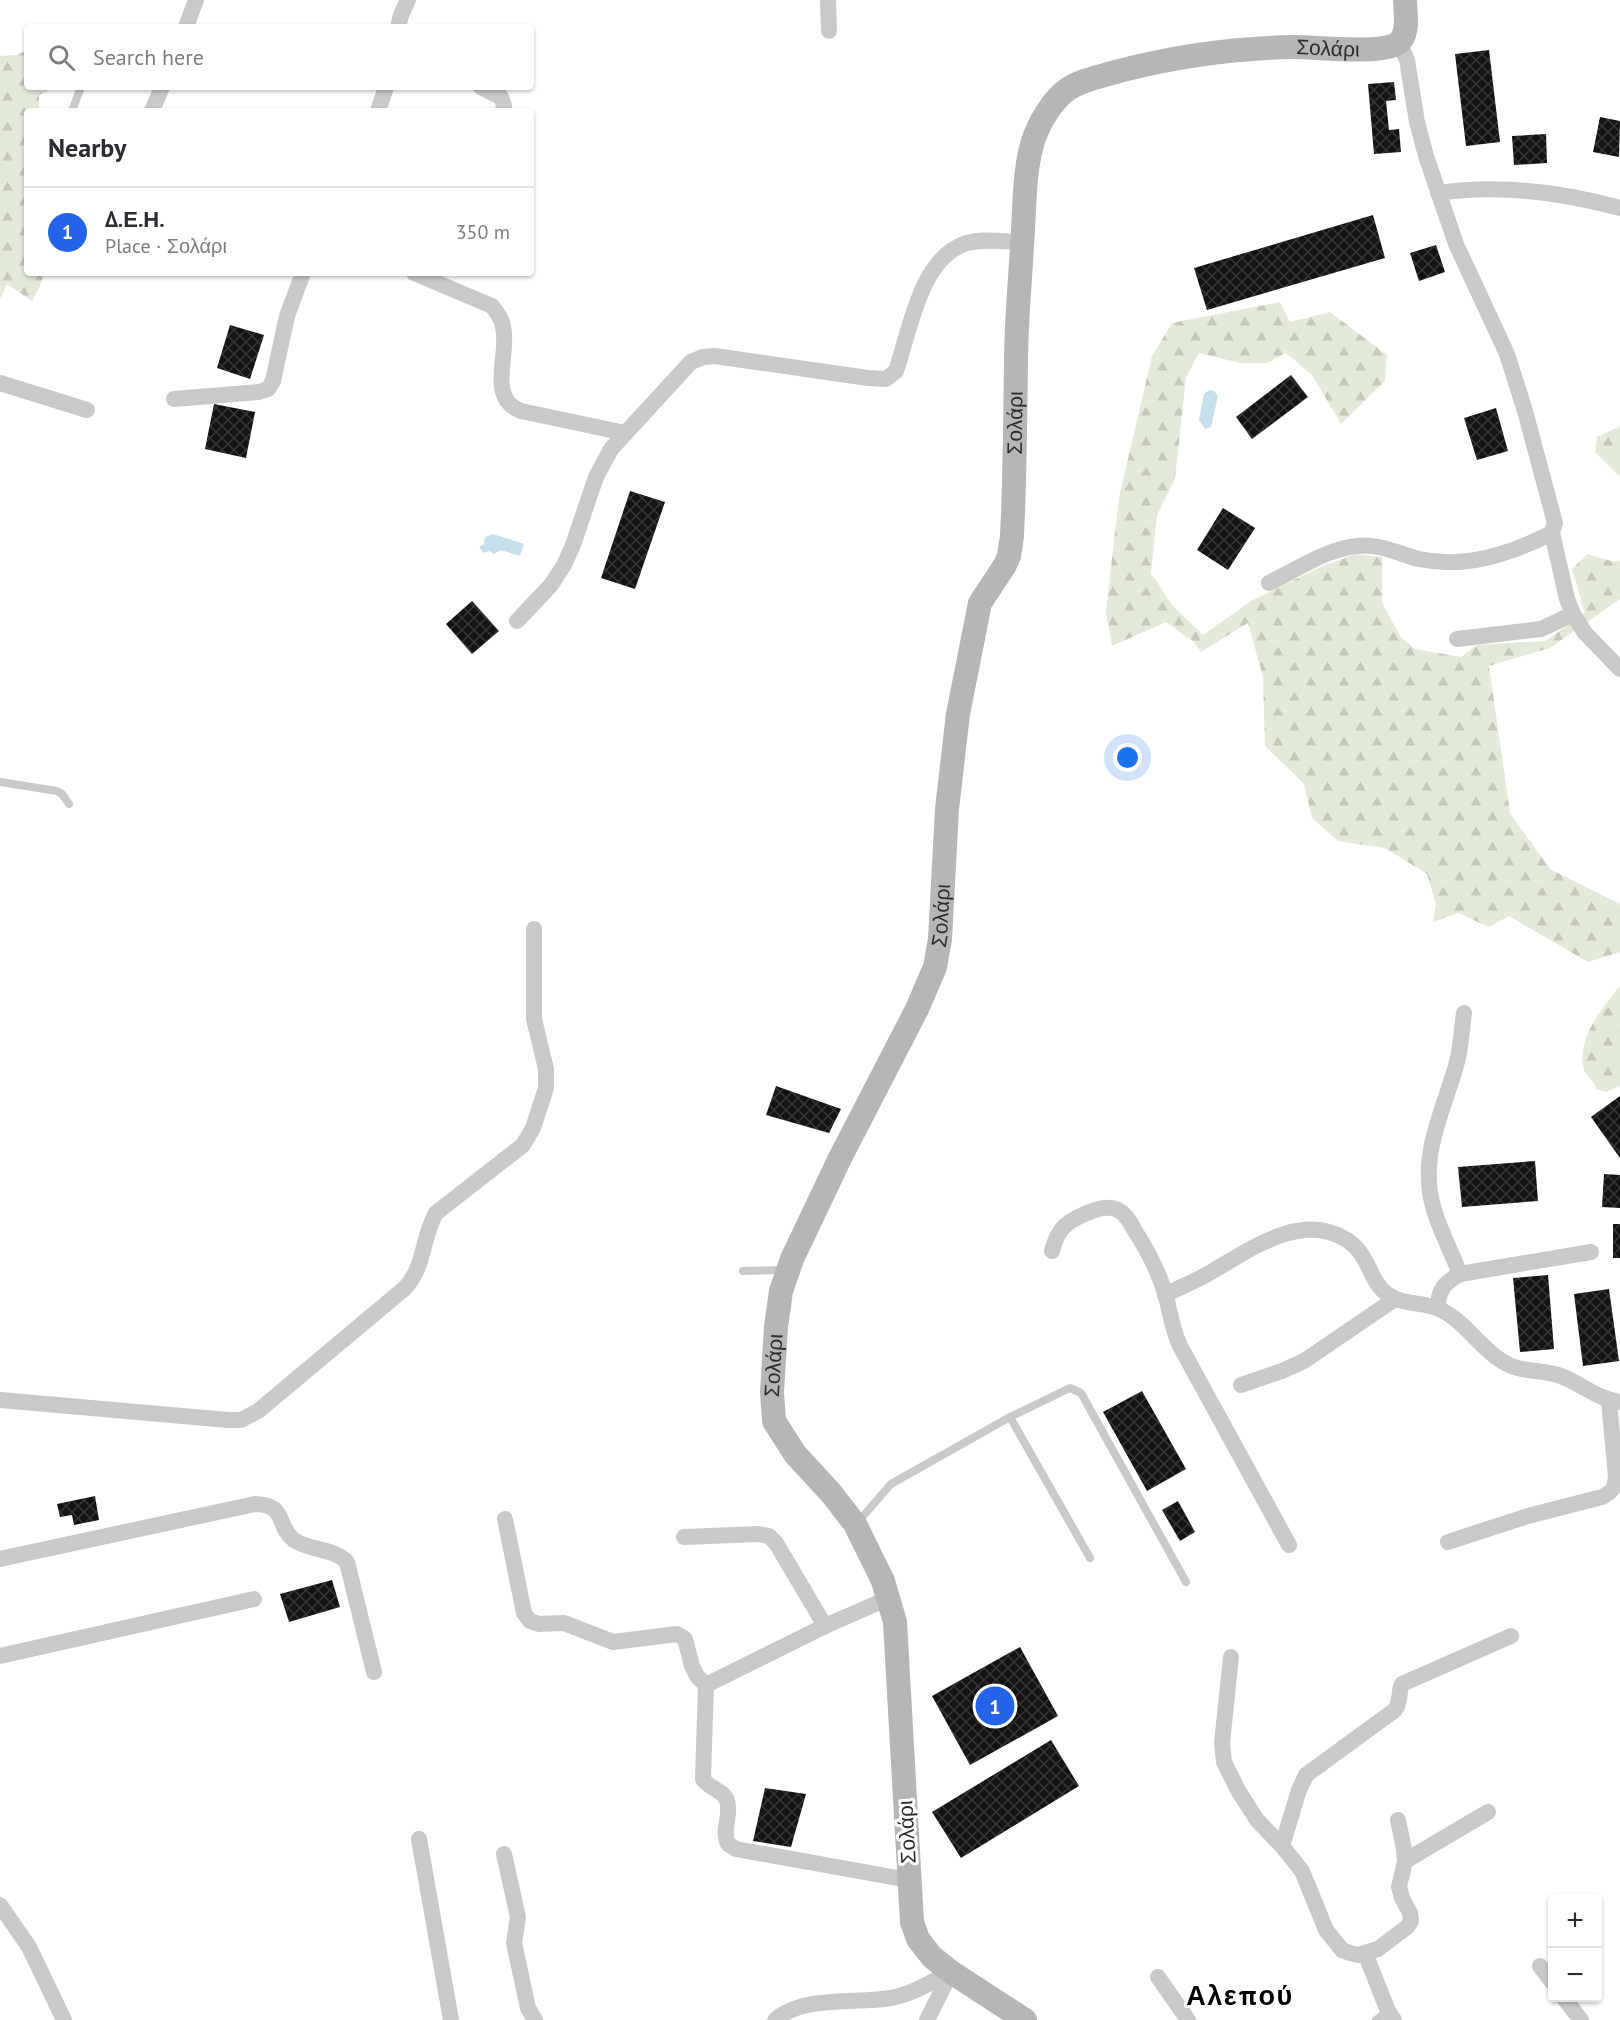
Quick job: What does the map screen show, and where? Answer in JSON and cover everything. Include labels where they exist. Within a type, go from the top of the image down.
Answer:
[{"type":"street","points":[[187,24],[196,0]]},
{"type":"street","points":[[399,24],[408,0]]},
{"type":"street","points":[[828,0],[829,31]]},
{"type":"street","points":[[1405,0],[1405,31],[1399,42],[1406,56],[1419,130],[1456,244],[1502,341],[1518,388],[1555,523],[1551,533],[1566,599],[1585,633],[1620,669]]},
{"type":"street","name":"Σολάρι","points":[[1025,2020],[932,1957],[918,1939],[912,1922],[896,1622],[889,1598],[855,1524],[831,1492],[795,1454],[774,1421],[772,1392],[781,1291],[787,1270],[840,1158],[917,1008],[934,967],[940,939],[947,809],[958,714],[980,603],[1005,566],[1012,536],[1016,360],[1022,242],[1027,168],[1033,142],[1048,112],[1064,92],[1098,77],[1197,55],[1286,48],[1375,49],[1392,46],[1399,42]]},
{"type":"street","points":[[153,108],[161,90]]},
{"type":"street","points":[[379,108],[385,90]]},
{"type":"street","points":[[487,90],[501,97],[503,108]]},
{"type":"street","points":[[1438,194],[1465,189],[1523,191],[1567,196],[1620,207]]},
{"type":"street","points":[[517,621],[551,585],[564,566],[603,461],[625,433],[691,362],[703,357],[716,356],[886,379],[896,371],[921,292],[941,258],[968,243],[1022,242]]},
{"type":"street","points":[[174,399],[259,392],[268,389],[273,381],[287,316],[302,276]]},
{"type":"street","points":[[421,276],[492,306],[500,317],[505,338],[502,385],[505,399],[509,404],[521,411],[625,433]]},
{"type":"street","points":[[0,383],[87,410]]},
{"type":"street","points":[[1269,583],[1347,547],[1376,546],[1431,561],[1476,561],[1503,554],[1551,533]]},
{"type":"street","points":[[1457,639],[1541,630],[1573,614]]},
{"type":"street","points":[[0,1400],[241,1420],[258,1411],[405,1288],[417,1271],[436,1213],[523,1145],[533,1128],[546,1088],[546,1069],[534,1019],[534,929]]},
{"type":"street","points":[[1460,1274],[1435,1210],[1430,1185],[1431,1144],[1437,1119],[1458,1059],[1464,1013]]},
{"type":"street","points":[[1052,1251],[1060,1230],[1074,1219],[1101,1208],[1119,1210],[1128,1218],[1152,1258],[1180,1346],[1289,1545]]},
{"type":"street","points":[[1165,1295],[1284,1234],[1310,1229],[1321,1230],[1336,1234],[1348,1241],[1366,1258],[1379,1287],[1395,1299],[1438,1308],[1462,1325],[1503,1362],[1523,1370],[1559,1376],[1615,1402],[1616,1477],[1614,1489],[1602,1497],[1528,1516],[1448,1542]]},
{"type":"street","points":[[1438,1308],[1441,1288],[1448,1280],[1460,1274],[1591,1252]]},
{"type":"street","points":[[1240,1385],[1304,1361],[1395,1299]]},
{"type":"street","points":[[0,1559],[255,1504],[270,1505],[277,1511],[295,1540],[339,1556],[347,1562],[374,1672]]},
{"type":"street","points":[[505,1519],[525,1613],[530,1621],[539,1624],[564,1623],[613,1642],[677,1634],[685,1639],[692,1666],[697,1676],[706,1685],[703,1779],[707,1785],[724,1796],[728,1803],[725,1834],[728,1844],[736,1849],[909,1880]]},
{"type":"street","points":[[684,1537],[759,1534],[769,1536],[776,1543],[825,1626]]},
{"type":"street","points":[[706,1685],[825,1626],[889,1598]]},
{"type":"street","points":[[0,1656],[254,1599]]},
{"type":"street","points":[[1282,1846],[1299,1790],[1306,1775],[1395,1710],[1398,1707],[1399,1690],[1402,1684],[1510,1636]]},
{"type":"street","points":[[1231,1657],[1222,1743],[1223,1757],[1239,1792],[1257,1820],[1302,1871],[1326,1930],[1342,1950],[1358,1955],[1378,1949],[1407,1927],[1411,1920],[1399,1887],[1405,1861],[1398,1820]]},
{"type":"street","points":[[1405,1861],[1488,1812]]},
{"type":"street","points":[[419,1839],[451,2020]]},
{"type":"street","points":[[504,1854],[518,1917],[514,1943],[528,2008],[535,2020]]},
{"type":"street","points":[[0,1905],[29,1947],[64,2020]]},
{"type":"street","points":[[1365,1953],[1386,2017]]},
{"type":"street","points":[[1540,1966],[1548,1977]]},
{"type":"street","points":[[775,2020],[785,2012],[803,2005],[891,1998],[912,1993],[951,1972]]},
{"type":"street","points":[[927,2020],[951,1972]]},
{"type":"street","points":[[1158,1977],[1188,2020]]},
{"type":"street","points":[[1567,2002],[1581,2020]]},
{"type":"lane","points":[[73,108],[80,90]]},
{"type":"lane","points":[[0,782],[57,791],[69,804]]},
{"type":"lane","points":[[743,1270],[787,1270]]},
{"type":"lane","points":[[855,1524],[891,1484],[1010,1417],[1070,1388],[1081,1393],[1186,1582]]},
{"type":"lane","points":[[1010,1417],[1090,1558]]},
{"type":"green space","points":[[24,52],[24,90],[50,90],[39,95],[39,108],[24,108],[24,276],[43,276],[32,301],[7,284],[0,300],[0,56]]},
{"type":"green space","points":[[1280,302],[1290,322],[1330,312],[1387,355],[1385,381],[1341,424],[1312,375],[1286,353],[1267,363],[1240,363],[1199,353],[1186,377],[1175,479],[1157,515],[1151,573],[1172,605],[1203,635],[1251,601],[1322,566],[1356,554],[1382,557],[1382,602],[1400,636],[1415,649],[1461,657],[1477,645],[1545,641],[1585,613],[1572,569],[1587,554],[1615,562],[1620,560],[1620,599],[1550,648],[1489,666],[1510,813],[1550,869],[1620,904],[1620,952],[1588,962],[1509,916],[1489,927],[1458,913],[1433,922],[1436,904],[1427,874],[1385,848],[1338,841],[1312,818],[1304,784],[1265,746],[1263,677],[1248,623],[1201,652],[1194,642],[1166,622],[1112,646],[1106,612],[1119,497],[1152,356],[1172,323]]},
{"type":"green space","points":[[1620,426],[1620,477],[1595,452],[1597,437]]},
{"type":"green space","points":[[1620,986],[1620,1086],[1606,1092],[1596,1089],[1585,1073],[1582,1059],[1583,1047],[1592,1025]]},
{"type":"water","points":[[1209,390],[1214,391],[1218,396],[1211,427],[1205,429],[1199,420],[1204,394]]},
{"type":"water","points":[[493,534],[524,544],[520,556],[501,550],[494,554],[489,551],[484,553],[479,547],[484,544],[485,537]]},
{"type":"building","points":[[1489,50],[1500,142],[1466,146],[1455,54]]},
{"type":"building","points":[[1394,82],[1396,100],[1386,101],[1389,130],[1399,129],[1401,152],[1374,154],[1368,84]]},
{"type":"building","points":[[1600,117],[1620,121],[1619,157],[1593,152]]},
{"type":"building","points":[[1546,134],[1547,163],[1514,165],[1512,136]]},
{"type":"building","points":[[1373,215],[1385,258],[1207,310],[1194,268]]},
{"type":"building","points":[[1436,245],[1445,272],[1419,281],[1410,253]]},
{"type":"building","points":[[230,325],[264,335],[250,379],[217,368]]},
{"type":"building","points":[[1291,375],[1308,397],[1252,439],[1236,417]]},
{"type":"building","points":[[214,404],[255,412],[246,458],[205,449]]},
{"type":"building","points":[[1496,408],[1508,451],[1477,460],[1464,418]]},
{"type":"building","points":[[630,491],[665,502],[635,589],[601,578]]},
{"type":"building","points":[[1223,508],[1255,528],[1228,570],[1197,550]]},
{"type":"building","points":[[472,601],[499,631],[472,654],[446,624]]},
{"type":"building","points":[[776,1086],[841,1109],[829,1133],[766,1115]]},
{"type":"building","points":[[1620,1096],[1620,1158],[1591,1117]]},
{"type":"building","points":[[1535,1161],[1538,1201],[1462,1207],[1458,1167]]},
{"type":"building","points":[[1604,1174],[1620,1175],[1620,1208],[1602,1207]]},
{"type":"building","points":[[1613,1224],[1620,1224],[1620,1258],[1613,1258]]},
{"type":"building","points":[[1548,1275],[1554,1349],[1520,1352],[1513,1278]]},
{"type":"building","points":[[1609,1289],[1619,1361],[1583,1366],[1574,1294]]},
{"type":"building","points":[[1142,1391],[1186,1469],[1147,1491],[1103,1412]]},
{"type":"building","points":[[95,1496],[99,1520],[74,1525],[72,1515],[60,1517],[57,1504]]},
{"type":"building","points":[[1178,1501],[1195,1532],[1180,1541],[1162,1510]]},
{"type":"building","points":[[332,1580],[340,1607],[289,1622],[280,1594]]},
{"type":"building","points":[[1020,1647],[1058,1716],[970,1765],[932,1696]]},
{"type":"building","points":[[1051,1740],[1079,1786],[961,1858],[932,1812]]},
{"type":"building","points":[[765,1788],[806,1794],[791,1847],[753,1841]]},
{"type":"place","name":"Δ.Ε.Η.","points":[[995,1706]]},
{"type":"district","name":"Αλεπού","points":[[1240,1996]]}]
